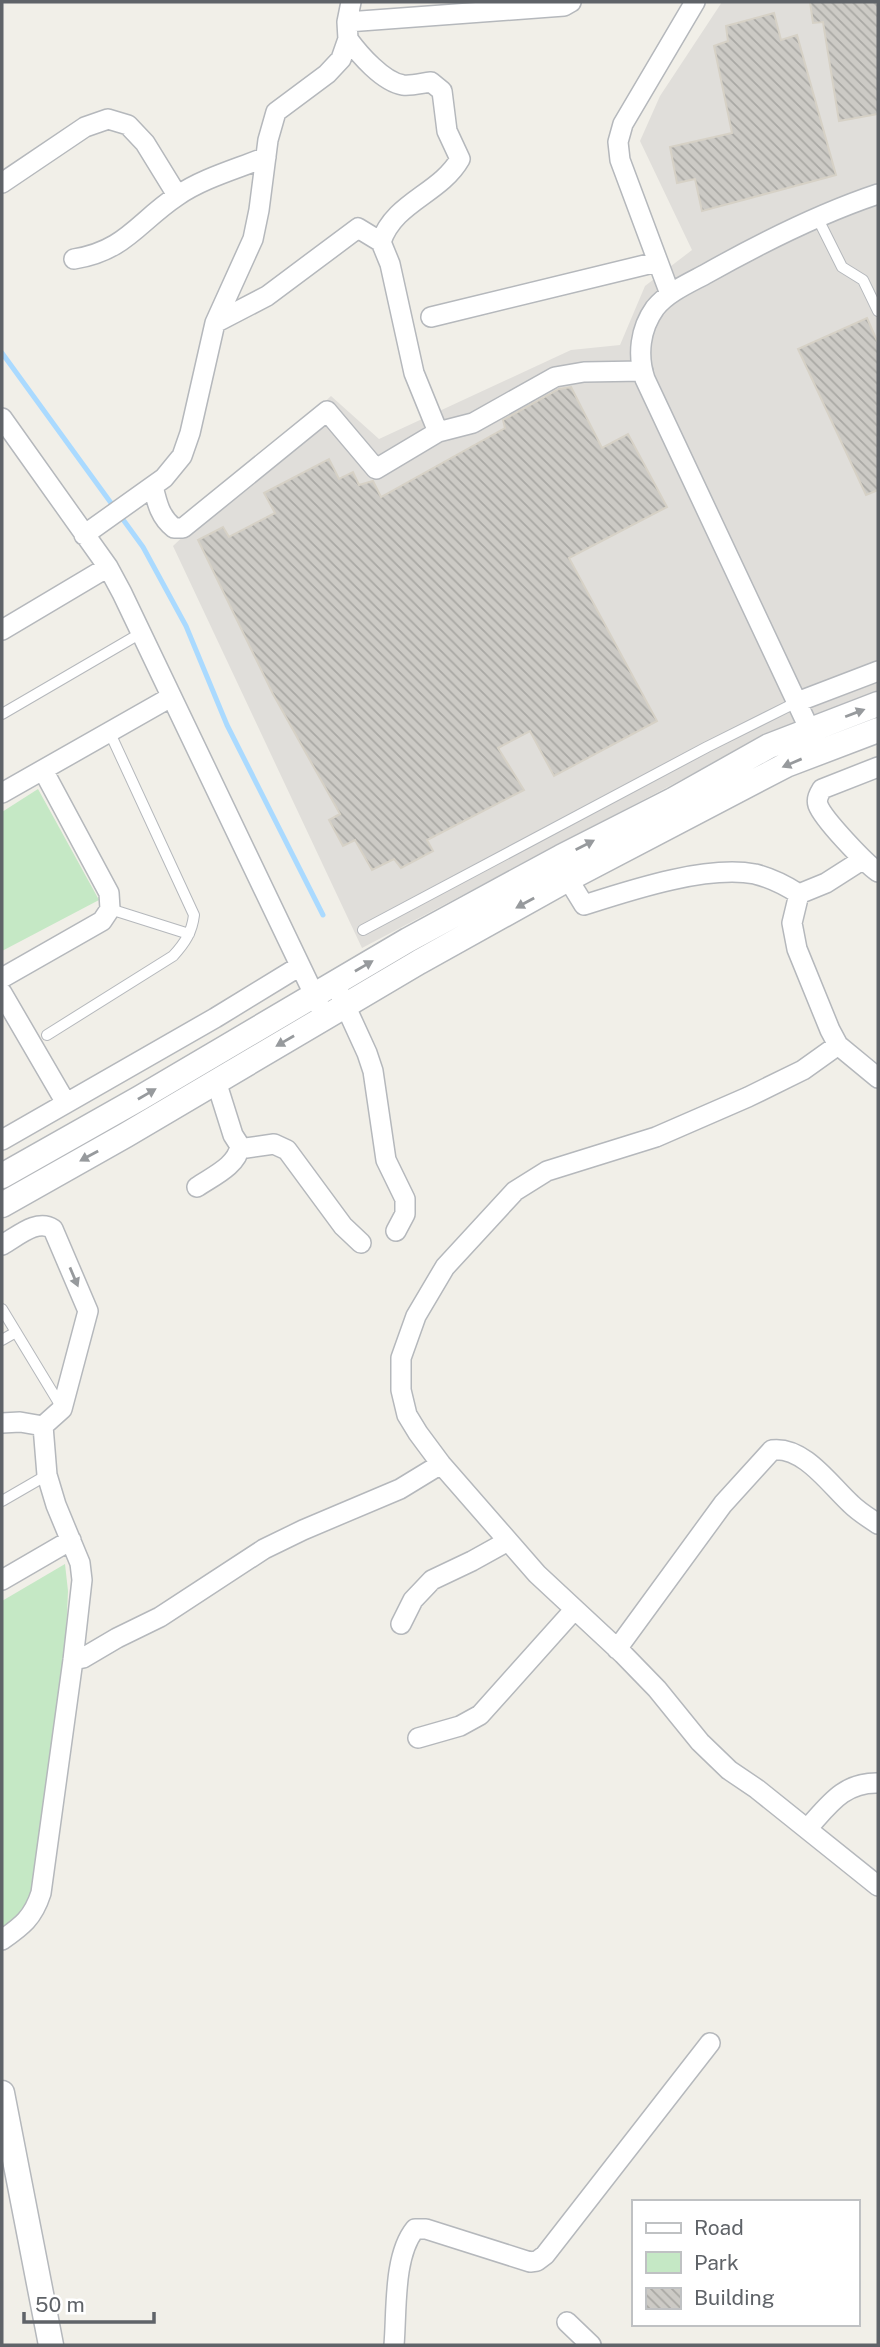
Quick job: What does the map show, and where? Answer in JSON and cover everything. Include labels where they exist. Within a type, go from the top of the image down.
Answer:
[{"type":"street","points":[[90,530],[164,478],[182,456],[190,433],[215,323],[253,239],[276,112],[335,67],[341,59],[351,2]]},
{"type":"street","points":[[347,31],[564,6],[571,2]]},
{"type":"street","points":[[670,294],[620,160],[618,142],[623,124],[695,2]]},
{"type":"street","points":[[347,31],[361,57],[394,83],[406,86],[430,82],[442,91],[447,131],[460,159],[452,173],[399,213],[385,229],[381,242]]},
{"type":"street","points":[[2,183],[85,127],[108,119],[128,125],[145,143],[177,195]]},
{"type":"street","points":[[74,259],[88,257],[115,246],[177,195],[190,188],[266,157]]},
{"type":"street","points":[[815,741],[639,362],[640,344],[655,308],[670,294],[739,255],[878,194]]},
{"type":"street","points":[[215,323],[267,296],[358,228],[381,242],[390,264],[414,373],[438,432]]},
{"type":"street","points":[[431,317],[657,262]]},
{"type":"street","points":[[148,490],[164,521],[174,528],[183,528],[327,411],[376,469],[438,432],[472,423],[555,377],[584,372],[643,371]]},
{"type":"street","points":[[2,418],[90,530],[300,966],[330,1000],[373,1071],[386,1160],[405,1199],[405,1214],[396,1231]]},
{"type":"street","points":[[2,630],[107,567]]},
{"type":"street","points":[[797,702],[878,671]]},
{"type":"street","points":[[2,793],[171,697]]},
{"type":"street","points":[[2,1175],[140,1098],[786,765],[815,741],[878,704]]},
{"type":"street","points":[[2,1205],[216,1081],[420,934],[769,746],[878,730]]},
{"type":"street","points":[[878,767],[822,789],[817,797],[818,805],[862,860],[878,872]]},
{"type":"street","points":[[2,978],[102,921],[110,909],[109,893],[43,770]]},
{"type":"street","points":[[799,894],[826,883],[862,860]]},
{"type":"street","points":[[568,879],[584,905],[669,881],[726,872],[753,874],[778,881],[799,894]]},
{"type":"street","points":[[799,894],[792,923],[797,950],[838,1045],[878,1078]]},
{"type":"street","points":[[2,1140],[300,966]]},
{"type":"street","points":[[2,993],[66,1103]]},
{"type":"street","points":[[838,1045],[803,1070],[679,1127],[656,1137],[547,1171],[516,1191],[445,1267],[416,1316],[401,1358],[401,1390],[407,1415],[441,1464],[508,1541],[574,1610],[617,1648],[729,1770],[878,1886]]},
{"type":"street","points":[[197,1187],[233,1163],[239,1155],[240,1146],[233,1135],[216,1081]]},
{"type":"street","points":[[240,1146],[274,1144],[287,1150],[343,1226],[361,1243]]},
{"type":"street","points":[[2,1245],[39,1224],[53,1229],[88,1311],[62,1409],[43,1426]]},
{"type":"street","points":[[2,1423],[20,1422],[43,1426]]},
{"type":"street","points":[[2,1940],[22,1926],[36,1910],[41,1893],[82,1580],[80,1563],[56,1505],[47,1475],[43,1426]]},
{"type":"street","points":[[617,1648],[723,1504],[772,1450],[794,1453],[808,1462],[853,1506],[878,1524]]},
{"type":"street","points":[[73,1660],[83,1658],[160,1618],[264,1549],[400,1489],[441,1464]]},
{"type":"street","points":[[2,1580],[71,1540]]},
{"type":"street","points":[[401,1624],[413,1600],[432,1580],[508,1541]]},
{"type":"street","points":[[418,1738],[460,1726],[480,1715],[574,1610]]},
{"type":"street","points":[[807,1829],[841,1792],[868,1783],[878,1783]]},
{"type":"street","points":[[394,2345],[401,2259],[409,2237],[415,2230],[426,2229],[537,2262],[709,2043]]},
{"type":"street","points":[[2,2093],[51,2345]]},
{"type":"street","points":[[567,2322],[591,2345]]},
{"type":"lane","points":[[818,219],[842,267],[863,280],[878,310]]},
{"type":"lane","points":[[2,713],[141,633]]},
{"type":"lane","points":[[363,930],[797,702]]},
{"type":"lane","points":[[47,1035],[173,956],[185,943],[194,915],[109,732]]},
{"type":"lane","points":[[110,909],[189,934]]},
{"type":"lane","points":[[2,1309],[62,1409]]},
{"type":"lane","points":[[2,1340],[16,1332]]},
{"type":"lane","points":[[2,1501],[47,1475]]},
{"type":"shaded area","points":[[722,2],[878,2],[878,692],[736,751],[362,948],[173,546],[331,396],[379,439],[571,350],[620,345],[645,286],[692,250],[640,141],[660,96]]},
{"type":"green space","points":[[38,789],[99,900],[2,951],[2,812]]},
{"type":"green space","points":[[65,1564],[68,1591],[65,1658],[33,1900],[22,1918],[2,1929],[2,1601]]},
{"type":"building","points":[[810,2],[878,2],[878,114],[839,121],[823,22],[813,23]]},
{"type":"building","points":[[774,13],[781,40],[797,35],[836,175],[702,211],[695,179],[677,183],[670,147],[732,133],[714,46],[728,41],[726,26]]},
{"type":"building","points":[[867,318],[878,343],[878,490],[866,495],[798,349]]},
{"type":"building","points":[[571,387],[602,448],[628,434],[667,507],[569,558],[657,721],[554,776],[530,731],[498,748],[524,790],[427,840],[433,851],[401,868],[394,859],[372,870],[355,840],[343,846],[329,820],[340,814],[273,694],[198,540],[223,527],[229,537],[275,513],[264,493],[329,459],[339,479],[353,472],[359,485],[373,481],[381,497],[505,428],[503,420],[559,389]]},
{"type":"waterway","points":[[2,353],[143,547],[186,626],[227,725],[323,915]]}]
